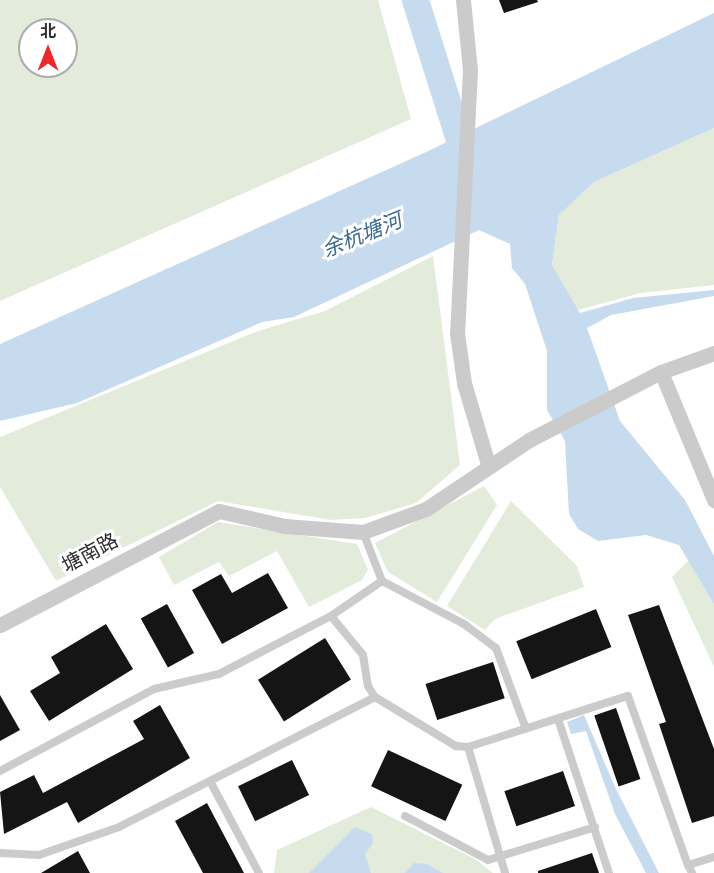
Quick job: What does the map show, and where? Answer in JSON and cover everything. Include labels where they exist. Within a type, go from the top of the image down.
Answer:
[{"type":"street","points":[[463,0],[470,80],[457,333],[464,382],[488,464]]},
{"type":"street","points":[[363,532],[426,509],[488,464],[634,384],[714,353]]},
{"type":"street","points":[[661,372],[714,500]]},
{"type":"street","name":"塘南路","points":[[0,625],[200,517],[219,511],[295,527],[363,532]]},
{"type":"lane","points":[[363,532],[382,581],[464,624],[496,648],[526,729]]},
{"type":"lane","points":[[0,771],[154,689],[219,674],[331,616],[382,581]]},
{"type":"lane","points":[[331,616],[363,655],[368,686],[375,697],[456,746],[468,747],[628,696],[692,873]]},
{"type":"lane","points":[[0,853],[39,855],[119,827],[375,697]]},
{"type":"lane","points":[[558,719],[609,873]]},
{"type":"lane","points":[[468,747],[505,873]]},
{"type":"lane","points":[[210,781],[259,873]]},
{"type":"lane","points":[[405,816],[488,860],[595,827]]},
{"type":"lane","points":[[688,865],[714,857]]},
{"type":"green space","points":[[0,0],[378,0],[411,119],[0,301]]},
{"type":"green space","points":[[714,128],[714,285],[641,293],[578,310],[552,266],[559,215],[594,182]]},
{"type":"green space","points":[[433,256],[460,465],[416,503],[365,518],[331,520],[218,501],[56,581],[0,487],[0,437],[258,331],[325,311]]},
{"type":"green space","points":[[484,486],[497,505],[437,602],[388,572],[375,543]]},
{"type":"green space","points":[[511,501],[577,566],[584,587],[495,619],[485,630],[447,606]]},
{"type":"green space","points":[[218,522],[357,544],[368,570],[362,580],[309,607],[277,551],[229,576],[219,562],[174,585],[159,557]]},
{"type":"green space","points":[[689,560],[714,604],[714,667],[672,577]]},
{"type":"green space","points":[[371,807],[475,859],[493,873],[274,873],[277,850]]},
{"type":"water","name":"余杭塘河","points":[[714,13],[714,128],[594,182],[559,215],[552,265],[580,313],[633,298],[714,290],[714,296],[611,315],[587,328],[620,421],[685,500],[714,556],[714,604],[679,545],[646,535],[598,541],[578,529],[569,514],[565,441],[547,410],[547,351],[525,284],[512,268],[510,244],[479,230],[294,317],[262,322],[77,403],[0,421],[0,344],[424,153]]},
{"type":"water","points":[[584,715],[615,787],[659,873],[646,873],[615,814],[586,731],[571,734],[567,722]]},
{"type":"water","points":[[355,827],[372,834],[373,843],[365,854],[371,873],[309,873]]},
{"type":"water","points":[[414,863],[427,864],[443,873],[405,873]]},
{"type":"building","points":[[499,0],[537,0],[538,2],[504,13]]},
{"type":"building","points":[[268,573],[288,608],[222,644],[192,590],[221,574],[232,593]]},
{"type":"building","points":[[167,604],[194,653],[168,668],[141,619]]},
{"type":"building","points":[[659,605],[714,749],[714,816],[692,823],[659,724],[666,722],[628,615]]},
{"type":"building","points":[[596,609],[611,647],[532,679],[516,641]]},
{"type":"building","points":[[106,624],[133,669],[49,721],[30,691],[60,673],[51,657]]},
{"type":"building","points":[[325,638],[351,680],[284,721],[258,680]]},
{"type":"building","points":[[493,662],[505,698],[437,720],[425,684]]},
{"type":"building","points":[[0,695],[20,730],[0,741]]},
{"type":"building","points":[[160,705],[190,758],[78,823],[67,802],[4,834],[0,792],[34,775],[43,793],[144,739],[133,721]]},
{"type":"building","points":[[616,708],[640,779],[619,786],[594,715]]},
{"type":"building","points":[[388,750],[462,785],[445,821],[371,786]]},
{"type":"building","points":[[292,760],[309,795],[255,821],[238,786]]},
{"type":"building","points":[[563,771],[575,806],[516,826],[504,791]]},
{"type":"building","points":[[207,803],[244,873],[203,873],[175,821]]},
{"type":"building","points":[[78,851],[90,873],[41,873]]},
{"type":"building","points":[[592,853],[599,873],[538,873],[538,871]]},
{"type":"waterway","points":[[415,0],[469,171]]}]
